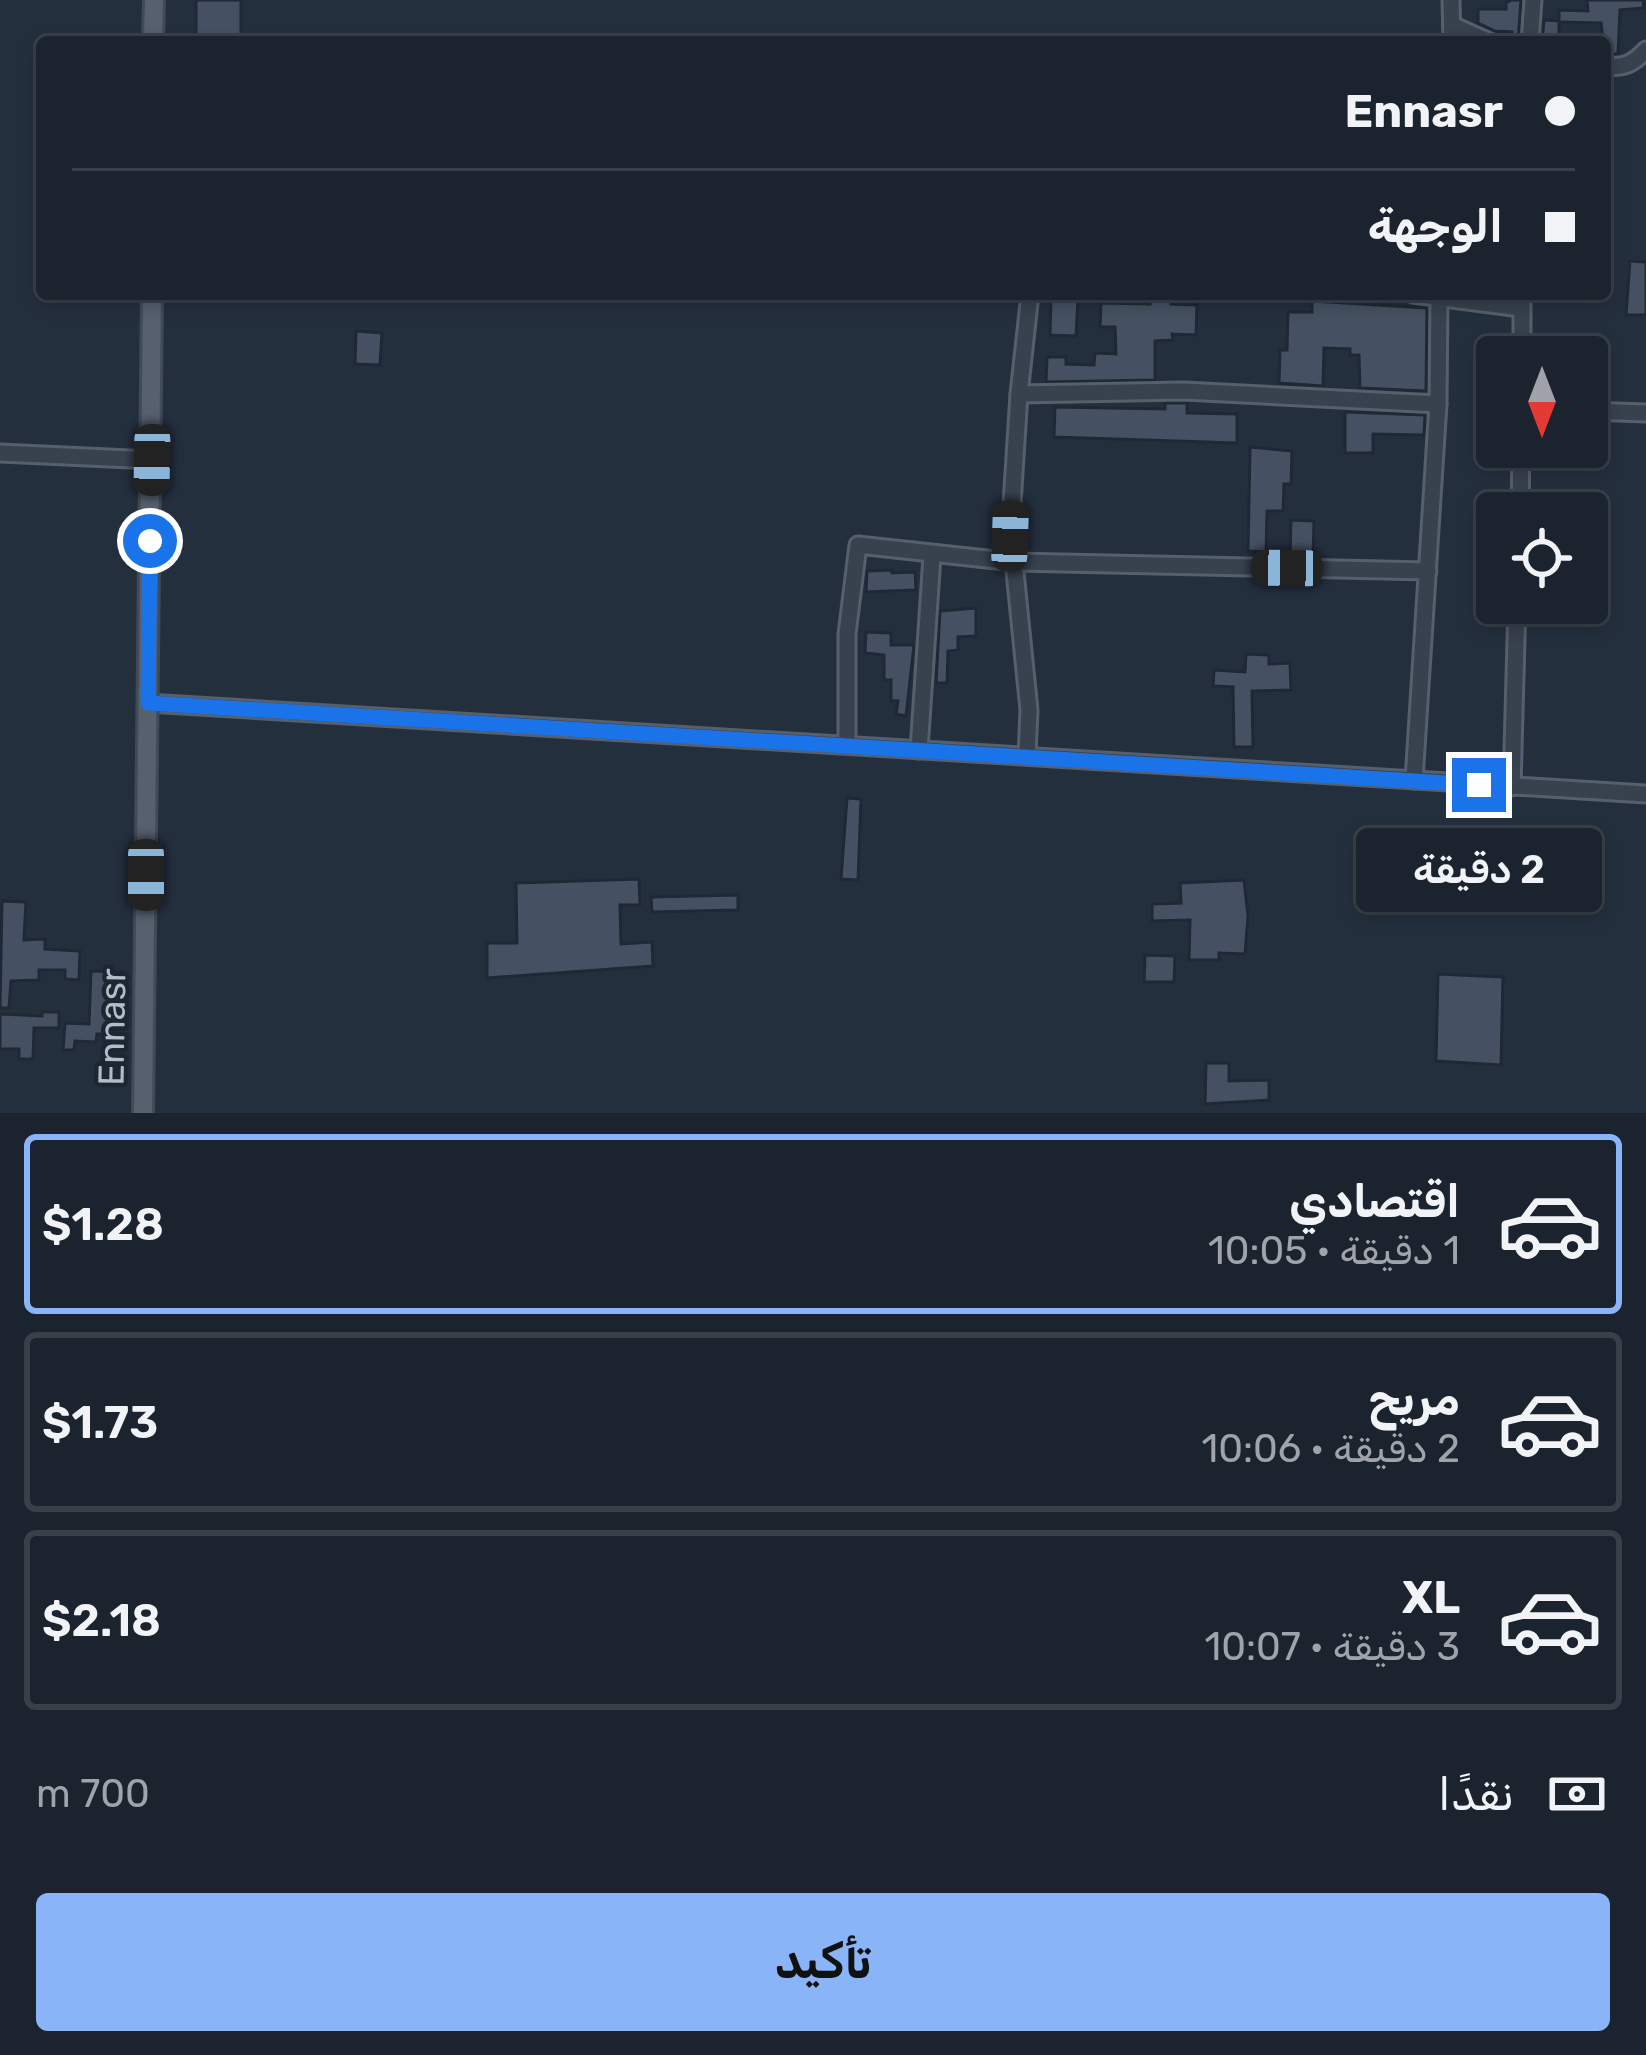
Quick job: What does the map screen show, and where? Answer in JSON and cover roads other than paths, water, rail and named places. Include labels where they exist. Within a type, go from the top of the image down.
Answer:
[{"type":"main road","points":[[153,36],[154,0]]},
{"type":"main road","name":"Ennasr","points":[[143,1113],[152,300]]},
{"type":"street","points":[[1451,0],[1452,33]]},
{"type":"street","points":[[1530,36],[1533,0]]},
{"type":"street","points":[[1611,67],[1622,68],[1646,50]]},
{"type":"street","points":[[1027,756],[1029,710],[1010,536],[1029,300]]},
{"type":"street","points":[[1414,780],[1438,404],[1439,300]]},
{"type":"street","points":[[1521,301],[1522,336]]},
{"type":"street","points":[[1019,394],[1184,391],[1438,404]]},
{"type":"street","points":[[1608,412],[1646,413]]},
{"type":"street","points":[[0,453],[152,460]]},
{"type":"street","points":[[847,744],[847,634],[858,545],[1014,562],[1428,571]]},
{"type":"street","points":[[919,750],[932,556]]},
{"type":"street","points":[[1512,788],[1516,624]]},
{"type":"street","points":[[148,703],[1646,794]]}]
